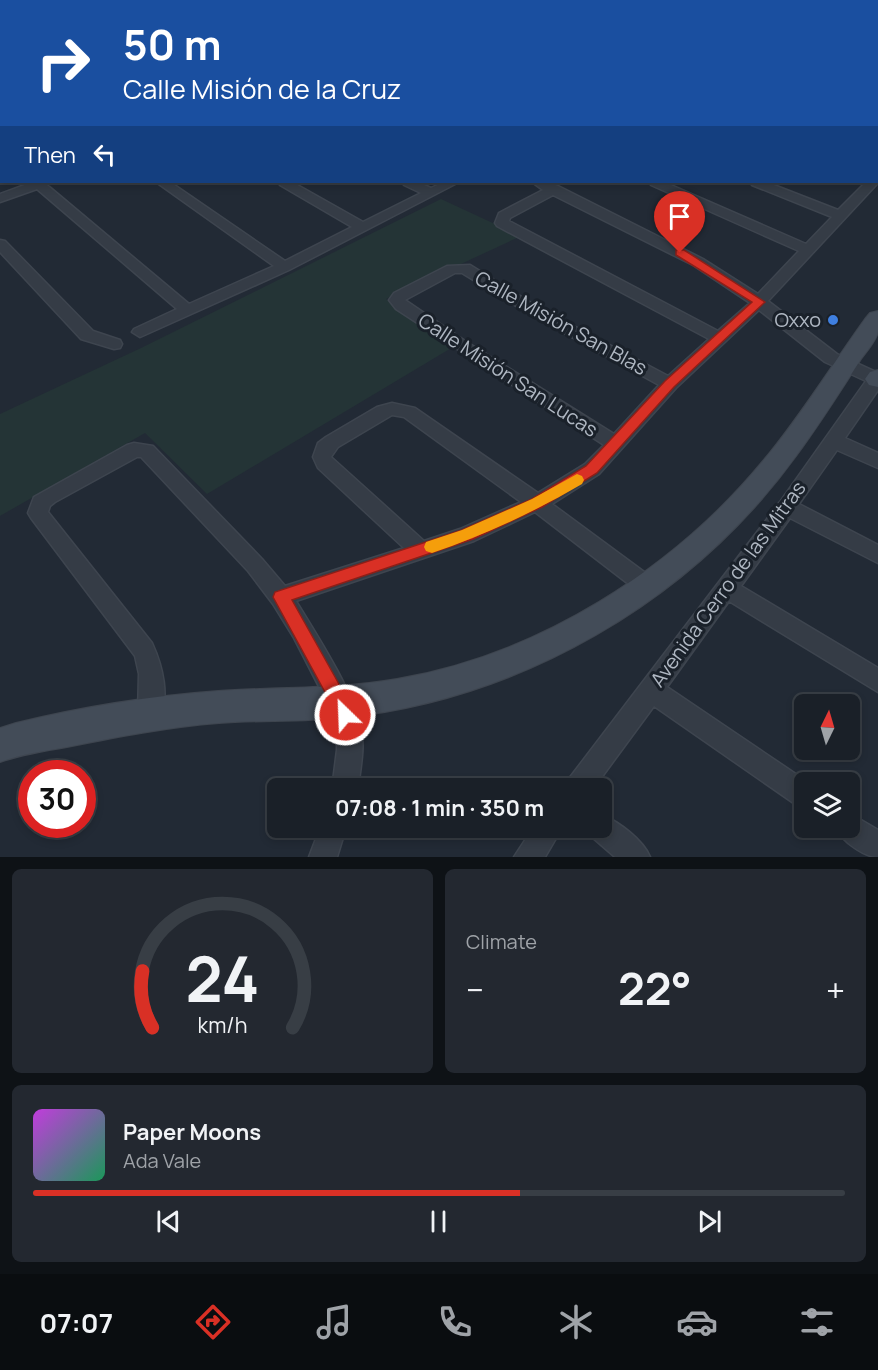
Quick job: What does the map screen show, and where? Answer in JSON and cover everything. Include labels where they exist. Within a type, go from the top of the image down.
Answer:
[{"type":"street","points":[[0,198],[42,183],[187,310]]},
{"type":"street","points":[[163,183],[284,267]]},
{"type":"street","points":[[286,183],[361,227]]},
{"type":"street","points":[[410,183],[430,193]]},
{"type":"street","points":[[140,332],[284,267],[451,183]]},
{"type":"street","points":[[540,183],[698,262],[759,302],[801,336],[846,366],[878,379]]},
{"type":"street","points":[[657,183],[809,250]]},
{"type":"street","points":[[758,183],[841,216]]},
{"type":"street","points":[[281,597],[467,535],[537,503],[591,470],[670,384],[759,302],[841,216],[869,183]]},
{"type":"street","points":[[554,189],[504,216],[502,223],[720,338]]},
{"type":"street","points":[[0,244],[87,335],[114,344]]},
{"type":"street","name":"Calle Misión San Blas","points":[[401,306],[397,300],[399,296],[452,269],[465,268],[531,309],[670,384]]},
{"type":"street","name":"Calle Misión San Lucas","points":[[401,306],[615,443]]},
{"type":"street","points":[[2,740],[150,714],[219,707],[340,702],[429,690],[486,671],[555,640],[619,606],[687,556],[723,523],[759,484],[796,438],[878,318]]},
{"type":"street","name":"Avenida Cerro de las Mitras","points":[[585,778],[787,507],[878,379]]},
{"type":"street","points":[[421,550],[325,463],[322,453],[332,442],[376,414],[392,409],[409,412],[537,503],[647,586]]},
{"type":"street","points":[[833,440],[878,461]]},
{"type":"street","points":[[150,714],[153,685],[151,666],[144,650],[38,513],[38,508],[48,497],[126,452],[140,449],[146,451],[214,520],[281,597],[340,702],[349,728],[350,750],[346,778]]},
{"type":"street","points":[[787,507],[878,555]]},
{"type":"street","points":[[726,588],[878,681]]},
{"type":"street","points":[[651,690],[794,788]]},
{"type":"street","points":[[860,834],[878,846]]},
{"type":"street","points":[[612,837],[636,857]]},
{"type":"street","points":[[323,857],[330,838]]},
{"type":"street","points":[[528,857],[542,838]]},
{"type":"shaded area","points":[[441,199],[521,236],[386,299],[453,347],[207,494],[145,433],[0,516],[0,414],[141,348]]},
{"type":"slow traffic","points":[[432,547],[501,520],[577,480]]},
{"type":"place","name":"Oxxo","points":[[833,320]]},
{"type":"route","points":[[345,715],[302,631],[281,597],[467,535],[537,503],[591,470],[670,384],[759,302],[698,262],[680,253]]}]
